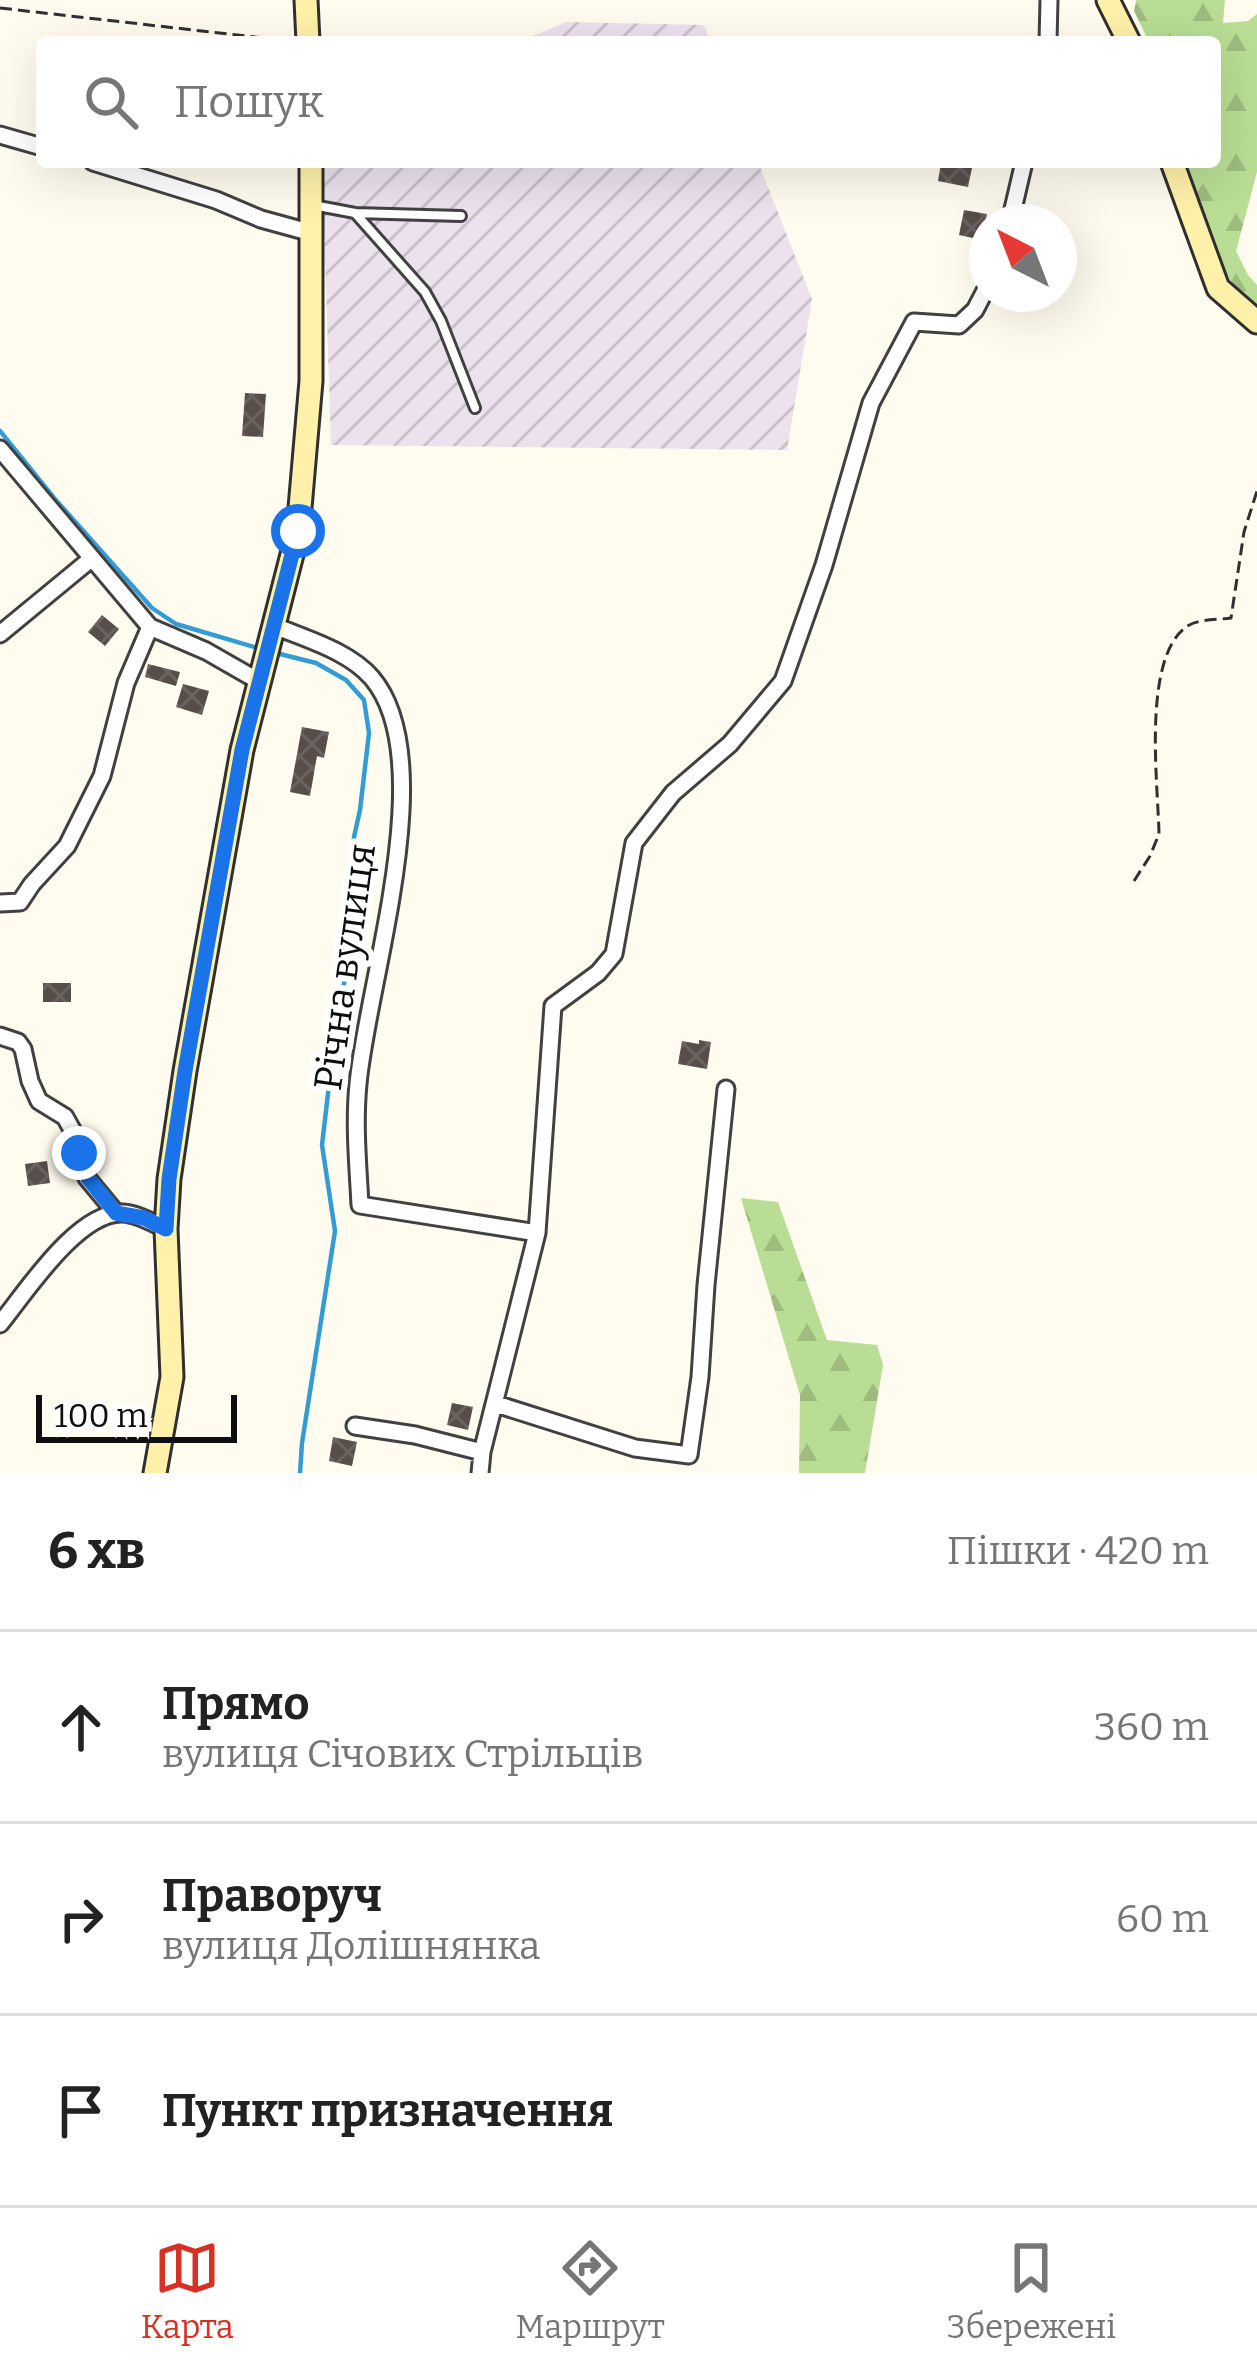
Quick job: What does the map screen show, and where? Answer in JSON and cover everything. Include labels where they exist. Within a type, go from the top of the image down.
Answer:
[{"type":"street","points":[[306,0],[306,36]]},
{"type":"street","points":[[1048,36],[1049,0]]},
{"type":"street","points":[[1108,0],[1127,36]]},
{"type":"street","points":[[0,135],[36,145]]},
{"type":"street","points":[[112,168],[312,233]]},
{"type":"street","points":[[155,1473],[172,1377],[166,1229],[169,1179],[242,750],[298,531],[313,324],[311,168]]},
{"type":"street","points":[[1014,204],[1023,168]]},
{"type":"street","points":[[1174,168],[1218,288],[1257,322]]},
{"type":"street","points":[[479,1473],[538,1233],[553,1006],[598,974],[614,954],[634,843],[674,793],[730,744],[783,681],[824,565],[871,403],[914,322],[959,325],[973,312]]},
{"type":"street","points":[[0,449],[151,627],[206,651],[268,653]]},
{"type":"street","points":[[0,634],[91,559]]},
{"type":"street","points":[[0,903],[20,902],[67,846],[102,776],[126,683],[151,627]]},
{"type":"street","name":"Річна вулиця","points":[[268,653],[348,658],[374,679],[387,703],[403,769],[391,890],[358,1083],[360,1205],[538,1233]]},
{"type":"street","points":[[0,1036],[18,1042],[23,1049],[39,1101],[65,1117],[88,1178],[116,1213]]},
{"type":"street","points":[[496,1404],[635,1448],[689,1455],[726,1089]]},
{"type":"street","points":[[0,1324],[65,1244],[98,1219],[116,1213],[144,1218],[166,1229]]},
{"type":"street","points":[[356,1426],[482,1452]]},
{"type":"lane","points":[[311,205],[355,213],[461,216]]},
{"type":"lane","points":[[355,213],[424,292],[441,321],[475,408]]},
{"type":"path","points":[[0,8],[252,36]]},
{"type":"path","points":[[1135,880],[1159,835],[1156,692],[1169,644],[1189,624],[1231,618],[1244,532],[1257,491]]},
{"type":"shaded area","points":[[566,22],[704,25],[709,36],[534,36]]},
{"type":"shaded area","points":[[322,168],[760,168],[812,299],[787,450],[331,445]]},
{"type":"green space","points":[[1136,0],[1225,0],[1223,23],[1248,21],[1257,14],[1257,172],[1236,251],[1257,285],[1257,308],[1218,260],[1188,168],[1221,168],[1221,36],[1146,36],[1134,11]]},
{"type":"green space","points":[[741,1198],[778,1202],[827,1340],[877,1345],[883,1365],[865,1473],[799,1473],[800,1395]]},
{"type":"building","points":[[940,168],[972,168],[968,187],[938,181]]},
{"type":"building","points":[[964,210],[969,211],[969,237],[959,235]]},
{"type":"building","points":[[245,393],[266,394],[263,437],[242,436]]},
{"type":"building","points":[[102,615],[119,629],[105,646],[88,632]]},
{"type":"building","points":[[148,664],[180,672],[176,686],[145,677]]},
{"type":"building","points":[[183,684],[209,691],[202,715],[176,707]]},
{"type":"building","points":[[302,727],[329,732],[324,758],[317,756],[310,796],[290,792]]},
{"type":"building","points":[[43,983],[71,983],[71,1002],[43,1002]]},
{"type":"building","points":[[699,1040],[711,1042],[707,1069],[678,1064],[682,1041],[699,1044]]},
{"type":"building","points":[[47,1161],[50,1183],[28,1186],[25,1164]]},
{"type":"building","points":[[452,1403],[473,1407],[468,1430],[447,1425]]},
{"type":"building","points":[[333,1437],[357,1442],[352,1466],[329,1461]]},
{"type":"waterway","points":[[0,431],[152,608],[176,624],[261,649]]},
{"type":"waterway","points":[[272,652],[316,663],[346,680],[364,700],[369,733],[354,837],[353,947],[338,1008],[322,1145],[335,1231],[300,1473]]},
{"type":"route","points":[[79,1153],[88,1178],[116,1213],[144,1218],[166,1229],[185,1071],[242,750],[298,531]]}]
